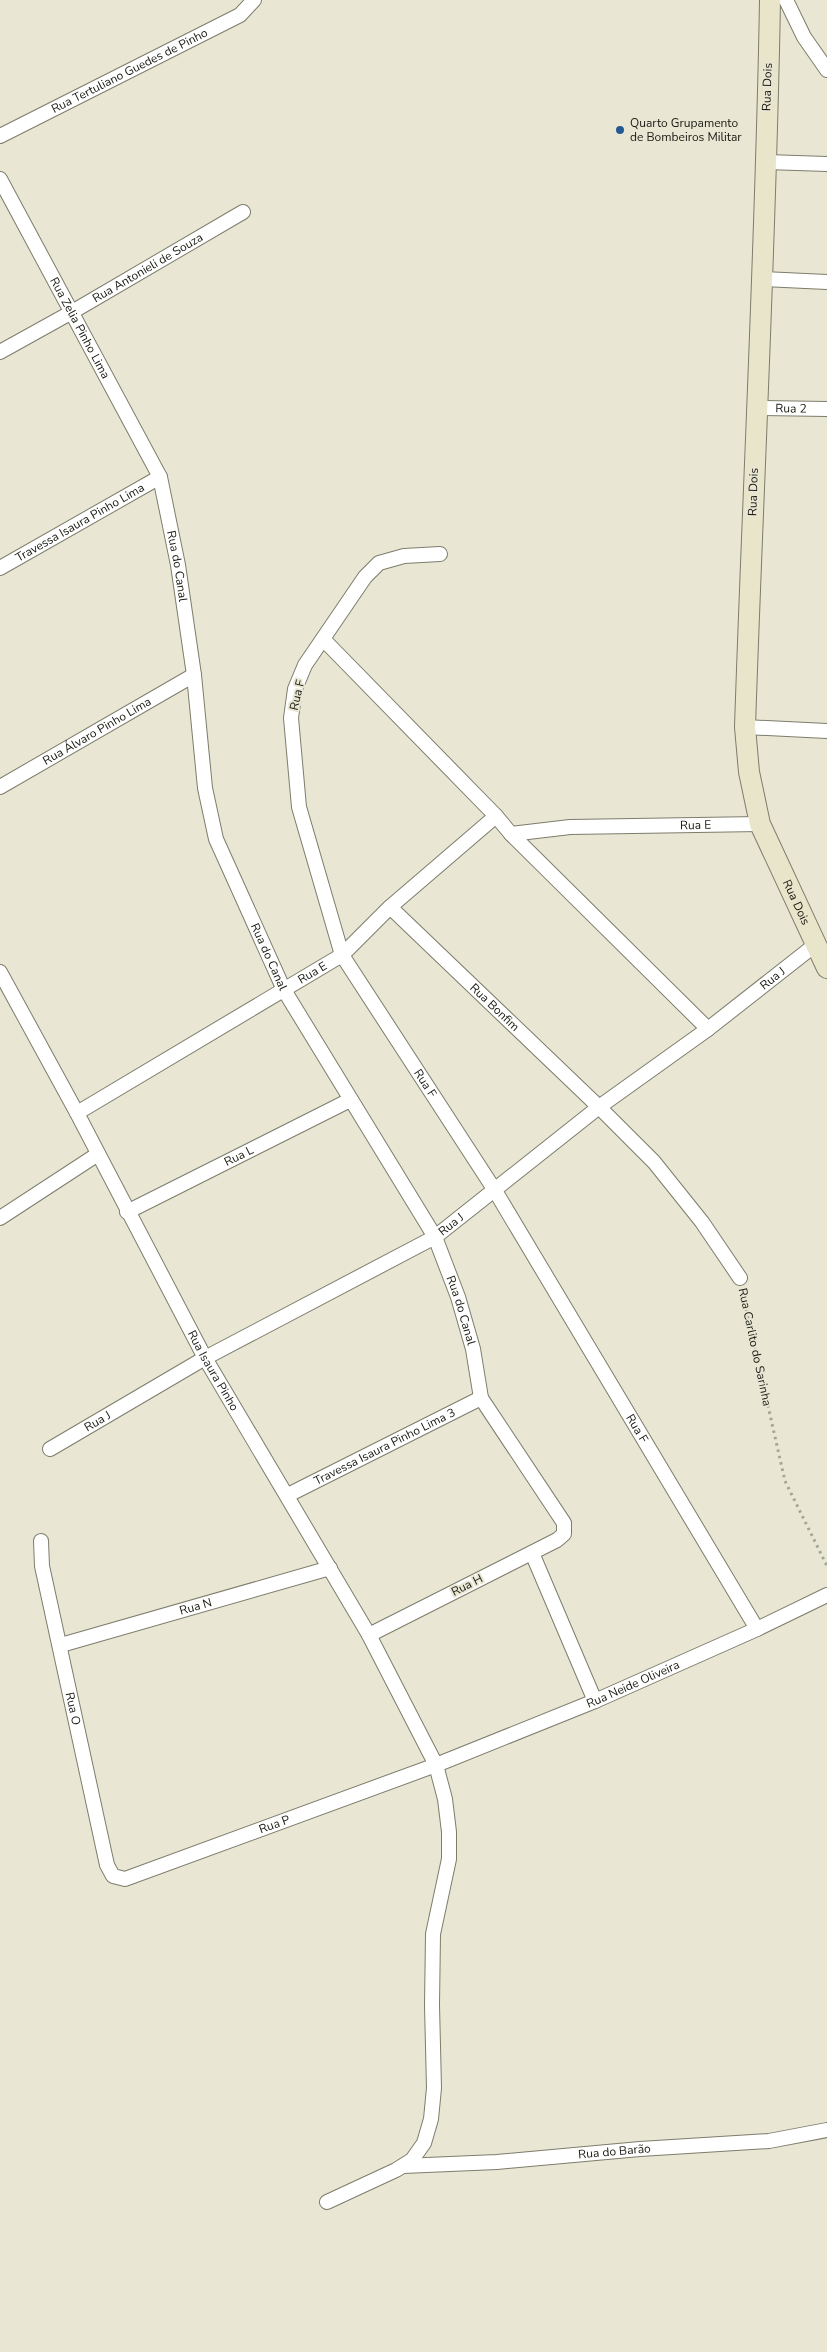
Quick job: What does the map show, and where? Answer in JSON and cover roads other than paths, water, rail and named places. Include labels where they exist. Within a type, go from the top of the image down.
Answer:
[{"type":"street","name":"Rua Tertuliano Guedes de Pinho","points":[[0,136],[240,15],[254,0]]},
{"type":"street","name":"Rua Dois","points":[[770,0],[763,279],[756,408],[744,727],[749,772],[760,824],[815,946],[827,968]]},
{"type":"street","points":[[786,0],[804,37],[827,70]]},
{"type":"street","points":[[766,162],[827,164]]},
{"type":"street","name":"Rua Zelia Pinho Lima","points":[[0,179],[160,476]]},
{"type":"street","name":"Rua Antonieli de Souza","points":[[0,352],[243,212]]},
{"type":"street","points":[[763,279],[827,282]]},
{"type":"street","name":"Rua 2","points":[[756,408],[827,409]]},
{"type":"street","name":"Travessa Isaura Pinho Lima","points":[[0,568],[160,476]]},
{"type":"street","name":"Rua do Canal","points":[[160,476],[178,565],[194,675],[205,788],[216,839],[284,990],[435,1237],[463,1314],[473,1349],[482,1398]]},
{"type":"street","name":"Rua F","points":[[440,554],[404,556],[379,564],[364,577],[305,665],[296,689],[292,727],[299,807],[342,955],[494,1189],[757,1629]]},
{"type":"street","points":[[323,639],[496,816],[511,834],[708,1029]]},
{"type":"street","name":"Rua Álvaro Pinho Lima","points":[[0,787],[194,675]]},
{"type":"street","points":[[744,727],[827,732]]},
{"type":"street","name":"Rua E","points":[[78,1113],[342,955],[390,907],[496,816]]},
{"type":"street","name":"Rua E","points":[[511,834],[570,827],[760,824]]},
{"type":"street","name":"Rua Bonfim","points":[[390,907],[599,1106]]},
{"type":"street","name":"Rua J","points":[[50,1449],[205,1358],[435,1237],[599,1106],[708,1029],[815,946]]},
{"type":"street","name":"Rua Isaura Pinho","points":[[0,972],[78,1113],[205,1358],[330,1568],[368,1635],[436,1765],[445,1799],[450,1832],[449,1859],[434,1934],[432,2005],[434,2088],[431,2119],[424,2143],[412,2160],[403,2166]]},
{"type":"street","name":"Rua L","points":[[128,1212],[350,1100]]},
{"type":"street","name":"Rua Carlito do Sarinha","points":[[599,1106],[654,1162],[702,1222],[740,1278]]},
{"type":"street","points":[[0,1218],[98,1154]]},
{"type":"street","name":"Travessa Isaura Pinho Lima 3","points":[[288,1495],[482,1398]]},
{"type":"street","name":"Rua H","points":[[368,1635],[532,1553],[557,1540],[564,1534],[564,1523],[482,1398]]},
{"type":"street","name":"Rua O","points":[[41,1541],[42,1566],[106,1865],[113,1876]]},
{"type":"street","points":[[532,1553],[595,1701]]},
{"type":"street","name":"Rua N","points":[[60,1645],[330,1568]]},
{"type":"street","name":"Rua Neide Oliveira","points":[[436,1765],[595,1701],[757,1629],[827,1595]]},
{"type":"street","name":"Rua P","points":[[113,1876],[125,1879],[137,1876],[436,1765]]},
{"type":"street","name":"Rua do Barão","points":[[403,2166],[497,2162],[640,2149],[770,2141],[827,2130]]},
{"type":"street","points":[[327,2202],[403,2166]]},
{"type":"place","name":"Quarto Grupamento de Bombeiros Militar","points":[[620,130]]}]
